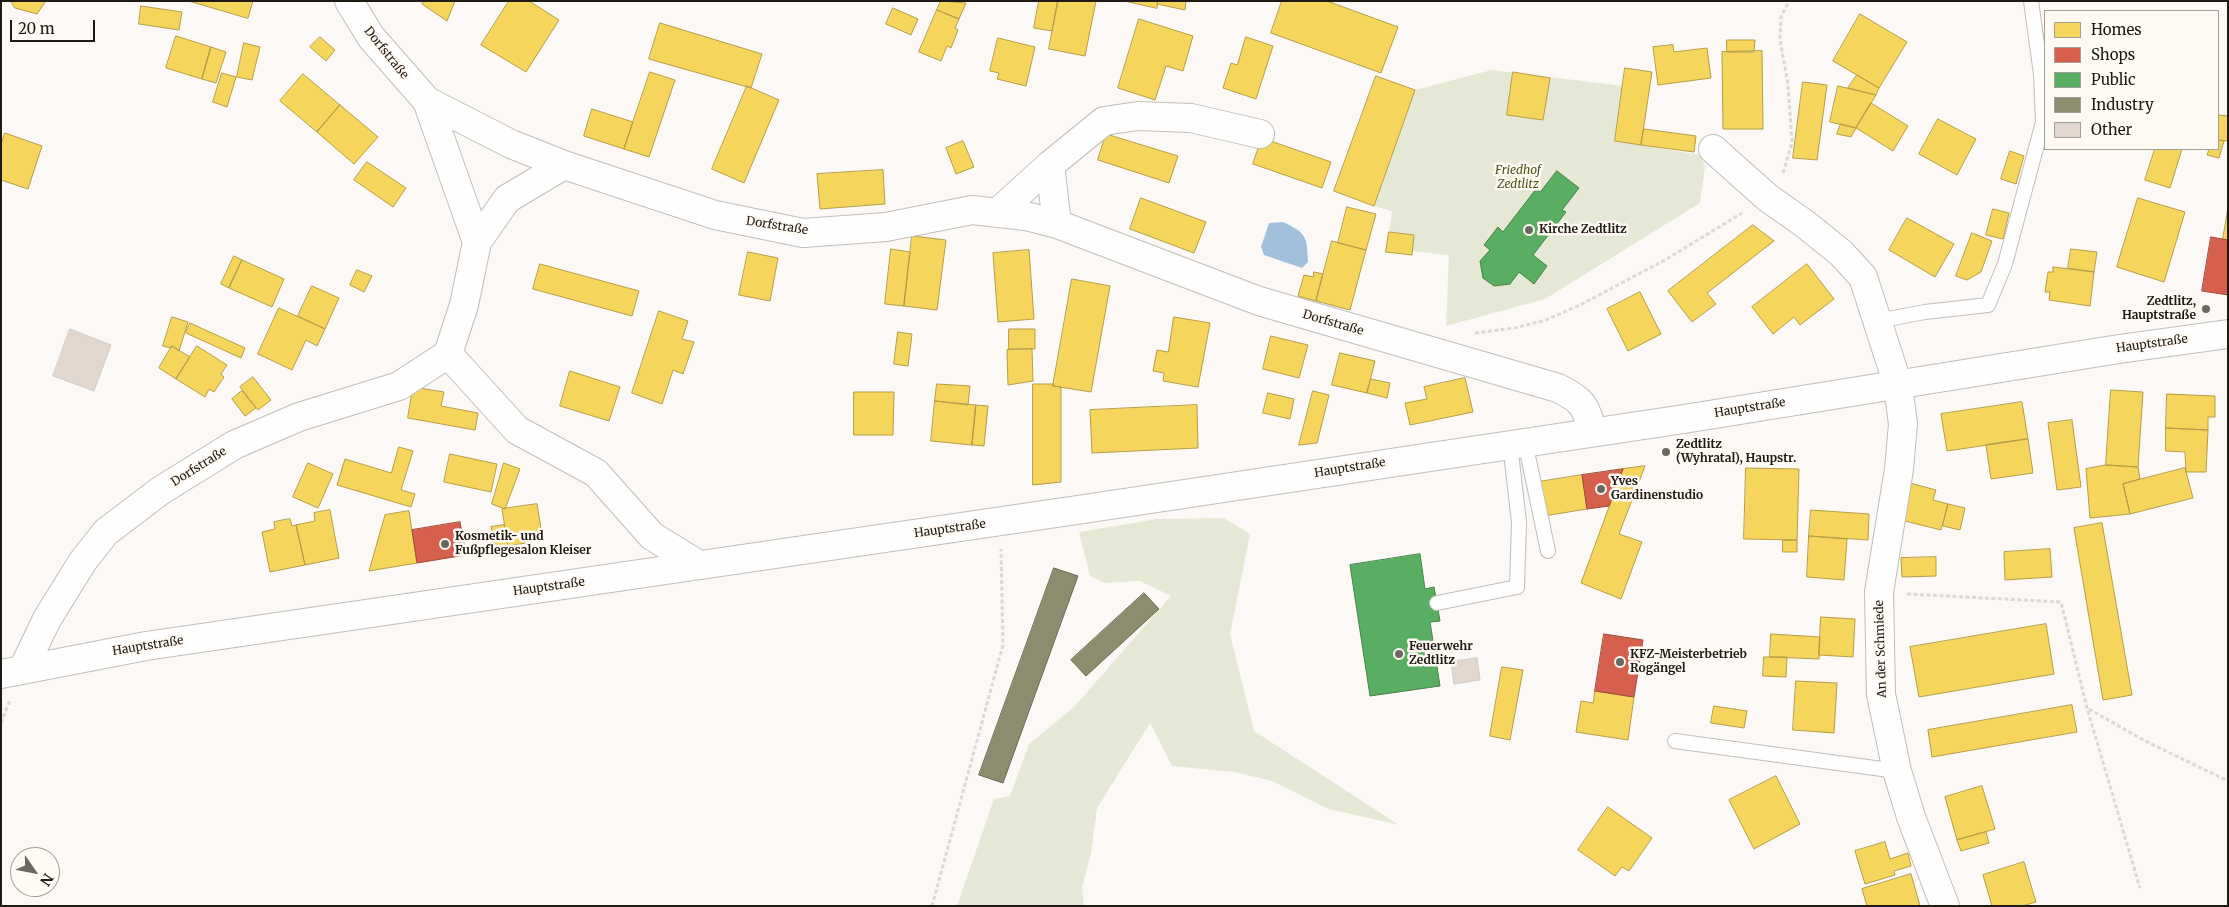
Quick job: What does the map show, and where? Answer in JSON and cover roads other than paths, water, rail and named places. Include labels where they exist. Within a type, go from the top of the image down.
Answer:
[{"type":"street","name":"Dorfstraße","points":[[349,1],[372,37],[427,101],[476,242]]},
{"type":"street","name":"Dorfstraße","points":[[427,101],[511,144],[564,165],[715,215],[803,233],[886,227],[972,210],[1026,216],[1057,224],[1258,301],[1558,388],[1578,398],[1587,409],[1592,432]]},
{"type":"street","points":[[998,212],[1050,165],[1104,121],[1138,116],[1191,118],[1260,134]]},
{"type":"street","points":[[1713,149],[1768,198],[1841,253],[1863,277],[1898,385]]},
{"type":"street","name":"Dorfstraße","points":[[12,671],[82,561],[106,532],[160,491],[234,445],[299,417],[399,386],[448,354],[464,305],[476,242],[507,198],[564,165]]},
{"type":"street","points":[[1050,165],[1057,224]]},
{"type":"street","name":"Hauptstraße","points":[[12,671],[156,644],[1000,521],[1898,385],[2119,349],[2228,334]]},
{"type":"street","points":[[448,354],[517,430],[596,472],[652,536],[699,565]]},
{"type":"street","name":"An der Schmiede","points":[[1898,385],[1903,424],[1900,460],[1879,592],[1881,694],[1896,771],[1945,906]]},
{"type":"lane","points":[[1877,321],[1925,312],[1988,305],[2005,264],[2043,122],[2041,74],[2031,1]]},
{"type":"lane","points":[[1517,443],[1548,551]]},
{"type":"lane","points":[[1437,603],[1517,587],[1519,522],[1517,443]]},
{"type":"lane","points":[[1675,741],[1896,771]]},
{"type":"water","points":[[1283,222],[1297,229],[1306,241],[1308,262],[1302,268],[1264,255],[1261,247],[1269,223]]},
{"type":"place","name":"Kirche Zedtlitz","points":[[1529,230]]},
{"type":"place","name":"Zedtlitz, Hauptstraße","points":[[2206,309]]},
{"type":"place","name":"Zedtlitz (Wyhratal), Haupstr.","points":[[1666,452]]},
{"type":"place","name":"Yves Gardinenstudio","points":[[1601,489]]},
{"type":"place","name":"Kosmetik- und Fußpflegesalon Kleiser","points":[[445,544]]},
{"type":"place","name":"Feuerwehr Zedtlitz","points":[[1399,654]]},
{"type":"place","name":"KFZ-Meisterbetrieb Rogängel","points":[[1620,662]]},
{"type":"park label","name":"Friedhof Zedtlitz","points":[[1518,178]]}]
